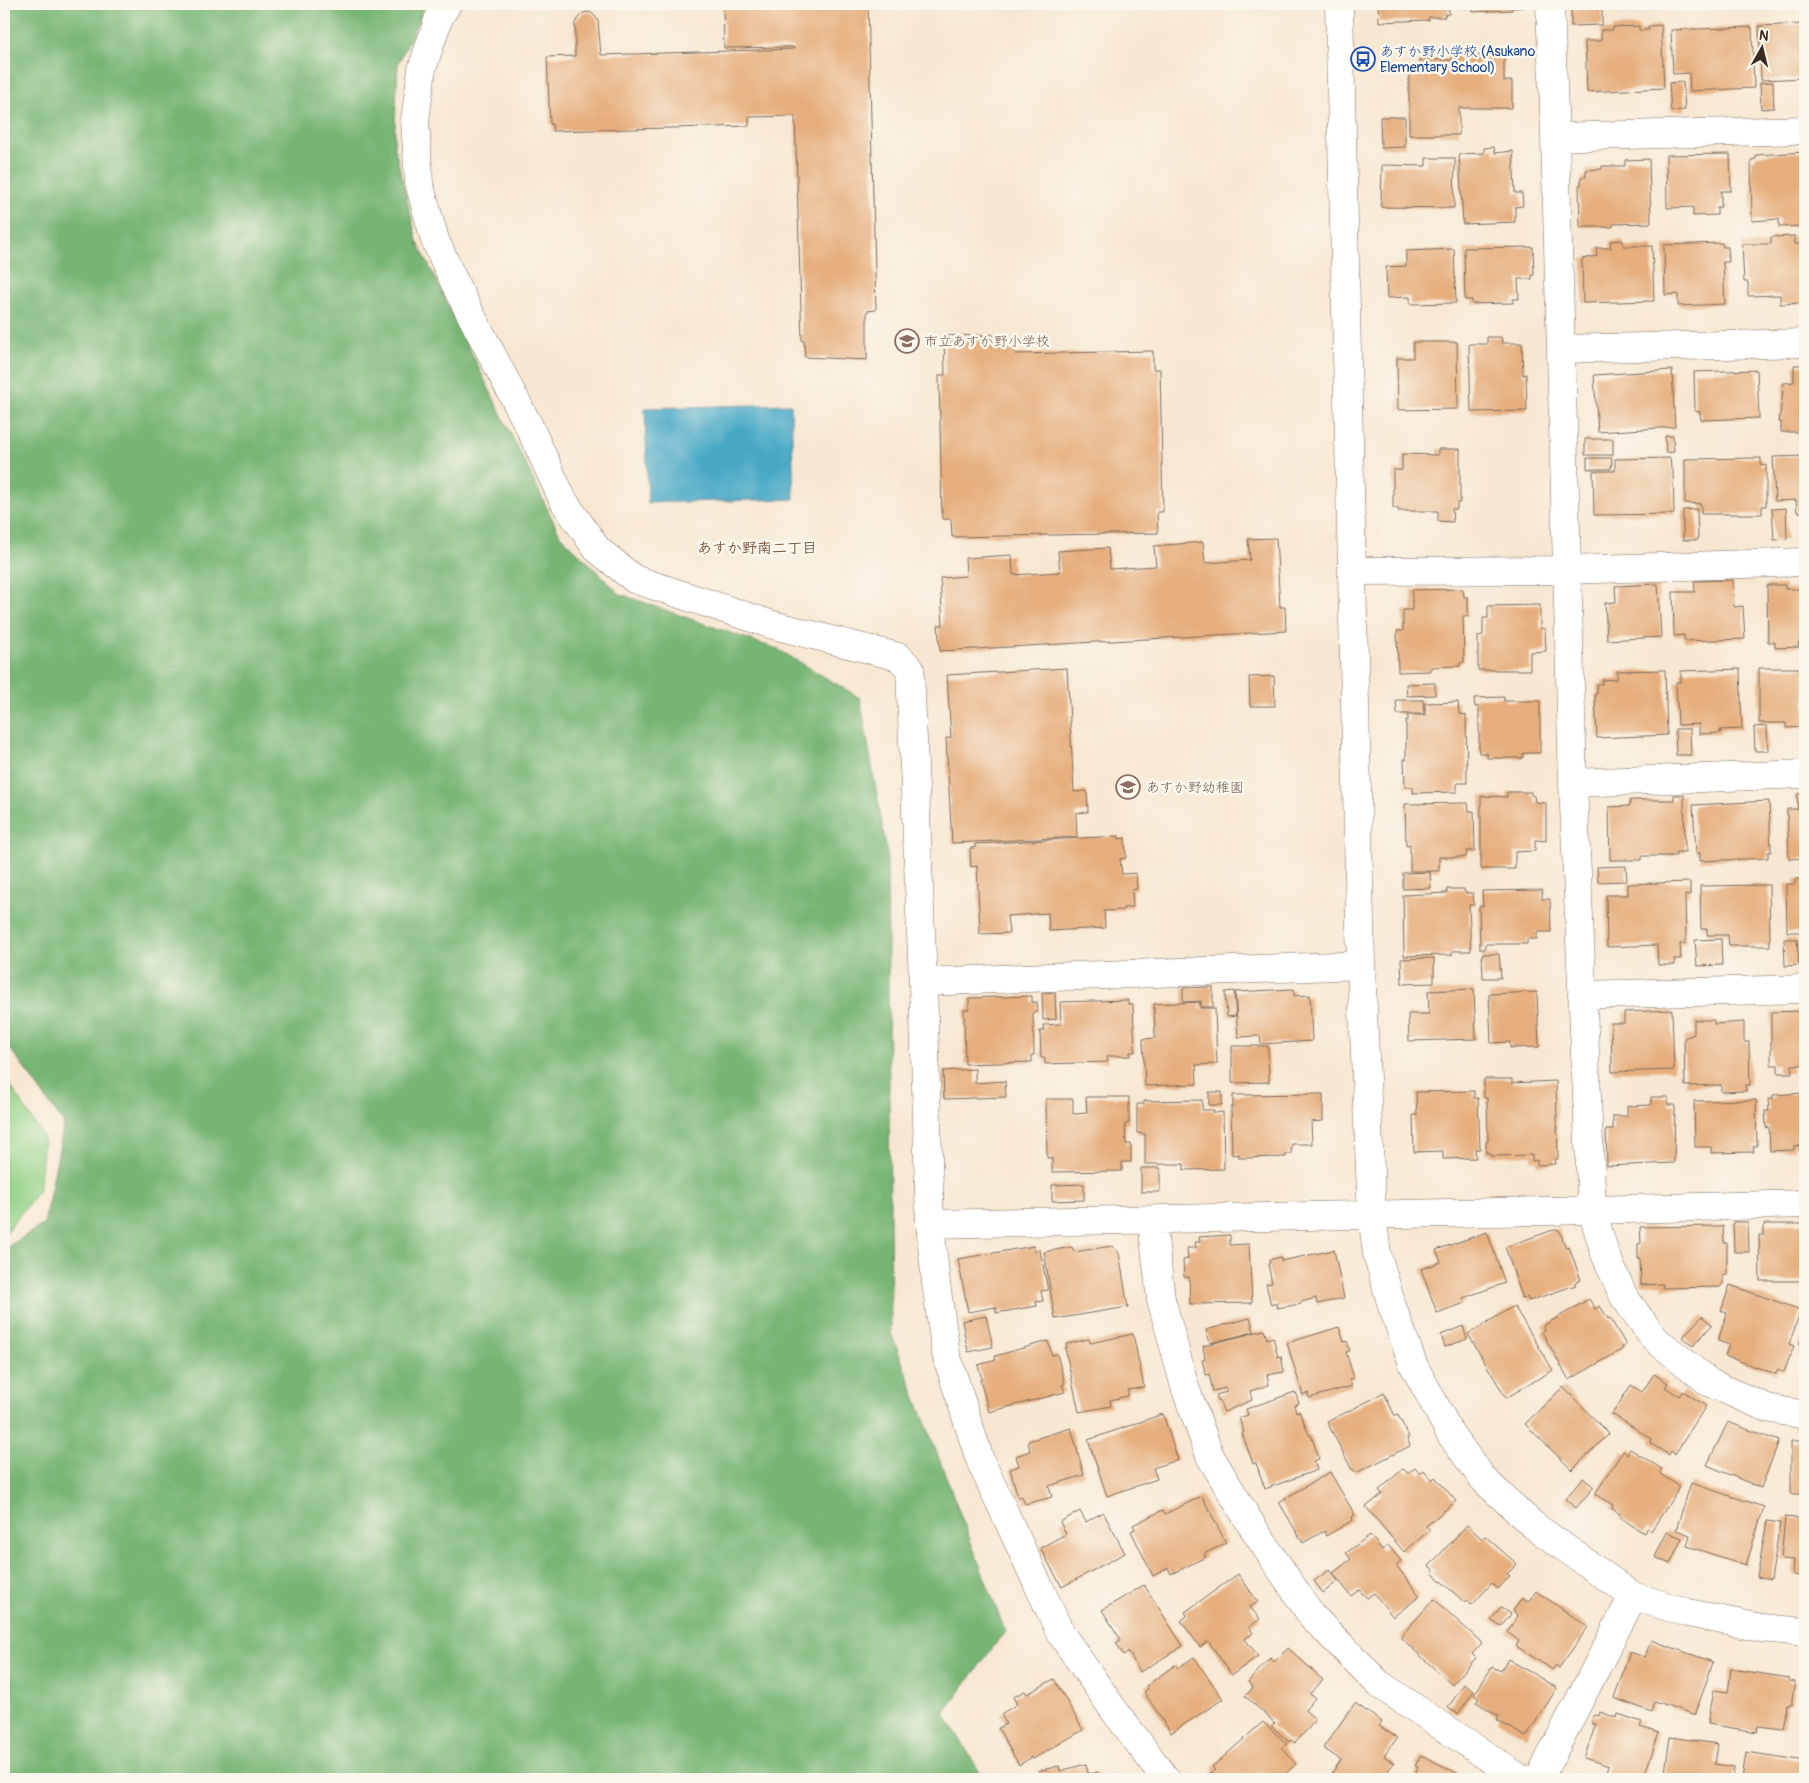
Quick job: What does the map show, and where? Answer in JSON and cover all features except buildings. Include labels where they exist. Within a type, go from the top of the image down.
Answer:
[{"type":"street","points":[[447,4],[438,20],[422,69],[415,120],[419,183],[435,240],[458,290],[529,426],[563,500],[597,549],[634,578],[773,625],[899,657],[910,669],[924,982],[930,1224],[946,1354],[980,1460],[1061,1634],[1116,1713],[1166,1779]]},
{"type":"street","points":[[1339,4],[1354,571],[1361,965],[1372,1215],[1378,1254],[1392,1306],[1413,1364],[1451,1435],[1484,1480],[1533,1525],[1633,1596],[1688,1613],[1761,1628],[1805,1632]]},
{"type":"street","points":[[1550,4],[1556,136],[1572,783],[1592,1210],[1605,1254],[1624,1297],[1655,1339],[1710,1383],[1767,1408],[1805,1415]]},
{"type":"street","points":[[1556,136],[1805,130]]},
{"type":"street","points":[[1561,349],[1805,344]]},
{"type":"street","points":[[1354,571],[1567,570],[1805,562]]},
{"type":"street","points":[[1572,783],[1805,774]]},
{"type":"street","points":[[924,982],[1361,965]]},
{"type":"street","points":[[1582,995],[1805,989]]},
{"type":"street","points":[[930,1224],[1152,1221],[1805,1204]]},
{"type":"street","points":[[1152,1221],[1161,1299],[1185,1387],[1210,1456],[1255,1531],[1312,1616],[1379,1684],[1520,1779]]},
{"type":"street","points":[[1539,1779],[1633,1596]]},
{"type":"green space","points":[[4,4],[426,4],[398,64],[394,145],[417,241],[560,535],[620,594],[779,650],[860,698],[887,853],[891,1333],[1005,1631],[944,1713],[984,1779],[4,1779],[4,1249],[44,1224],[64,1124],[4,1040]]},
{"type":"green space","points":[[4,1076],[44,1138],[39,1190],[4,1235]]},
{"type":"water","points":[[791,404],[794,499],[648,503],[645,408]]},
{"type":"place","name":"あすか野小学校 (Asukano Elementary School)","points":[[1363,59]]},
{"type":"place","name":"市立あすか野小学校","points":[[907,341]]},
{"type":"place","name":"あすか野幼稚園","points":[[1128,787]]},
{"type":"district","name":"あすか野南二丁目","points":[[757,548]]}]
